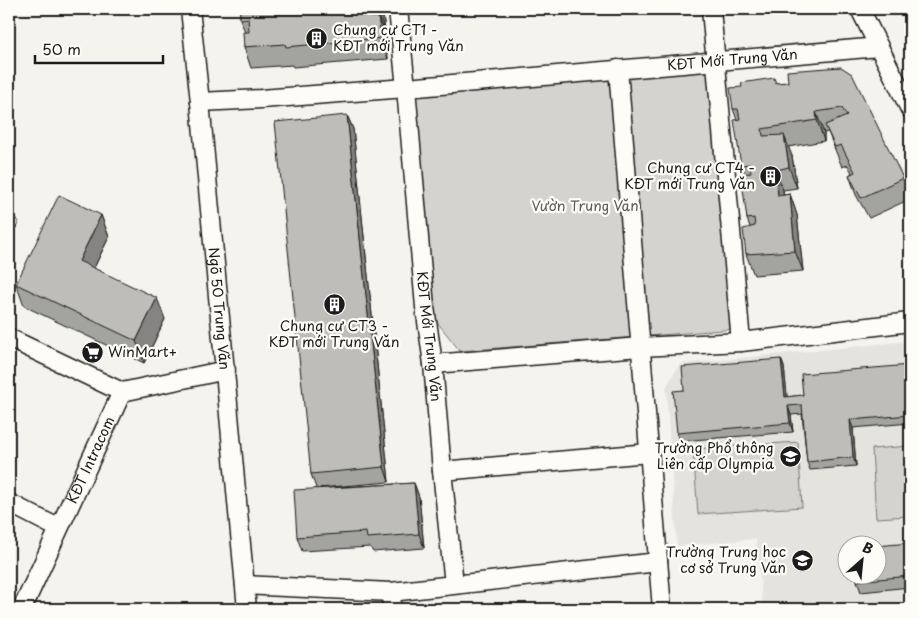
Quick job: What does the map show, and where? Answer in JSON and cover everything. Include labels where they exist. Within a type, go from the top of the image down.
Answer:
[{"type":"street","name":"Ngõ 50 Trung Văn","points":[[190,9],[226,370],[247,609]]},
{"type":"street","name":"KĐT Mới Trung Văn","points":[[398,9],[425,307],[433,364],[454,584]]},
{"type":"street","points":[[711,9],[741,342]]},
{"type":"street","points":[[860,9],[910,109]]},
{"type":"street","name":"KĐT Mới Trung Văn","points":[[200,102],[406,88],[879,47]]},
{"type":"street","points":[[618,69],[662,609]]},
{"type":"street","points":[[433,364],[640,347],[741,342],[910,322]]},
{"type":"street","points":[[9,338],[122,392],[226,370]]},
{"type":"street","name":"KĐT Intracom","points":[[22,609],[122,392]]},
{"type":"street","points":[[442,471],[649,453]]},
{"type":"street","points":[[9,503],[58,528]]},
{"type":"street","points":[[245,585],[392,600],[454,584],[658,562]]},
{"type":"shaded area","name":"Trường Phổ thông Liên cấp Olympia","points":[[910,341],[910,609],[763,609],[756,539],[677,546],[666,387],[680,364]]},
{"type":"green space","name":"Vườn Trung Văn","points":[[715,61],[735,329],[460,351],[425,307],[406,88]]},
{"type":"green space","points":[[798,442],[802,507],[698,514],[693,449]]},
{"type":"green space","points":[[910,446],[910,516],[876,518],[872,449]]},
{"type":"building","points":[[240,9],[377,9],[378,11],[370,11],[371,17],[378,17],[381,38],[286,47],[285,44],[244,47],[243,32],[249,32],[248,18],[240,19]]},
{"type":"building","name":"Chung cư CT4 - KĐT mới Trung Văn","points":[[841,67],[852,74],[903,178],[861,198],[849,175],[855,172],[841,145],[835,147],[825,125],[847,116],[842,108],[816,112],[817,120],[762,129],[763,136],[784,135],[789,167],[776,170],[778,196],[790,194],[795,251],[746,254],[743,229],[755,226],[754,218],[747,219],[741,174],[751,173],[750,164],[741,165],[734,120],[740,119],[738,109],[733,109],[730,88],[742,87],[741,83],[774,78],[776,83],[788,82],[787,71]]},
{"type":"building","name":"Chung cư CT3 - KĐT mới Trung Văn","points":[[347,115],[384,467],[311,474],[275,122]]},
{"type":"building","points":[[59,195],[101,215],[79,261],[157,298],[136,341],[16,284]]},
{"type":"building","points":[[781,359],[785,397],[803,395],[801,374],[910,365],[910,415],[850,420],[853,457],[807,462],[802,405],[788,406],[790,423],[677,433],[673,391],[684,390],[682,367]]},
{"type":"building","points":[[414,483],[419,534],[367,538],[366,532],[297,537],[294,490]]},
{"type":"building","points":[[910,543],[910,576],[886,578],[886,545]]},
{"type":"place","name":"Chung cư CT1 - KĐT mới Trung Văn","points":[[317,38]]},
{"type":"place","name":"Chung cư CT4 - KĐT mới Trung Văn","points":[[771,176]]},
{"type":"place","name":"Chung cư CT3 - KĐT mới Trung Văn","points":[[334,304]]},
{"type":"place","name":"WinMart+","points":[[92,352]]},
{"type":"place","name":"Trường Phổ thông Liên cấp Olympia","points":[[790,456]]},
{"type":"place","name":"Trường Trung học cơ sở Trung Văn","points":[[802,560]]}]
